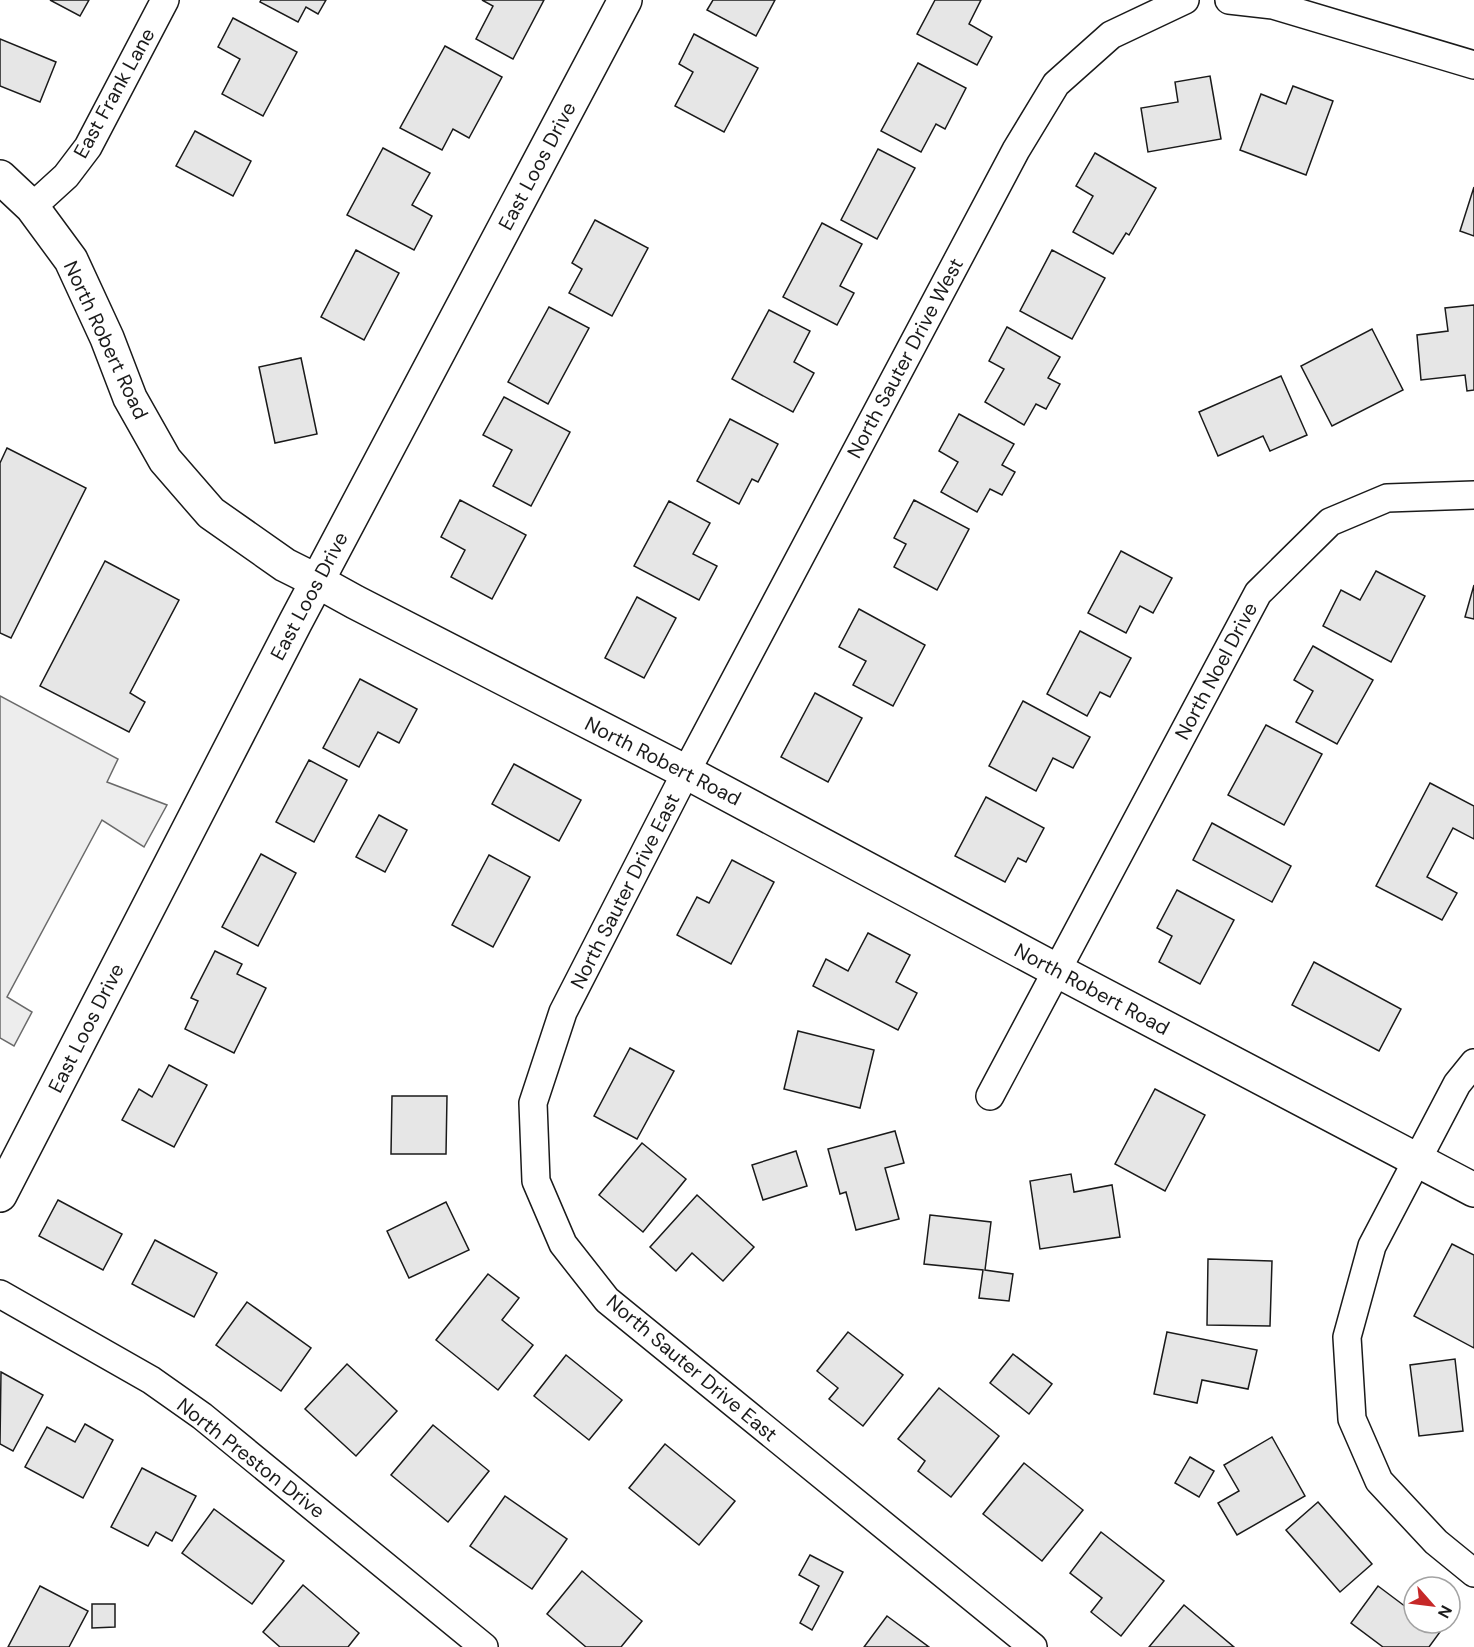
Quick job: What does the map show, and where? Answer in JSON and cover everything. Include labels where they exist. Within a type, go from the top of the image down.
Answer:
[{"type":"main road","name":"East Loos Drive","points":[[0,1195],[317,581],[625,0]]},
{"type":"main road","name":"North Robert Road","points":[[0,177],[32,207],[71,260],[107,338],[130,398],[165,460],[211,513],[285,565],[687,772],[1474,1190]]},
{"type":"street","name":"East Frank Lane","points":[[32,207],[66,176],[88,147],[165,0]]},
{"type":"street","name":"North Sauter Drive West","points":[[687,772],[1016,150],[1056,84],[1111,35],[1185,0]]},
{"type":"street","points":[[1229,0],[1273,5],[1474,64]]},
{"type":"street","name":"North Noel Drive","points":[[990,1096],[1258,593],[1330,522],[1387,498],[1474,495]]},
{"type":"street","name":"North Sauter Drive East","points":[[687,772],[563,1012],[533,1103],[536,1181],[563,1244],[607,1300],[1033,1647]]},
{"type":"street","points":[[1474,1063],[1457,1084],[1372,1246],[1347,1337],[1352,1419],[1379,1481],[1436,1542],[1474,1573]]},
{"type":"street","name":"North Preston Drive","points":[[0,1294],[152,1380],[250,1454],[484,1647]]},
{"type":"shaded area","points":[[0,696],[118,759],[107,782],[167,805],[144,847],[102,820],[7,997],[32,1012],[14,1046],[0,1038]]},
{"type":"building","points":[[50,0],[89,0],[80,16]]},
{"type":"building","points":[[261,0],[326,0],[318,14],[306,7],[298,22],[260,2]]},
{"type":"building","points":[[482,0],[544,0],[513,59],[476,39],[493,6]]},
{"type":"building","points":[[713,0],[775,0],[756,36],[707,10]]},
{"type":"building","points":[[935,0],[981,0],[969,24],[992,37],[977,65],[917,34]]},
{"type":"building","points":[[233,18],[297,52],[263,116],[222,94],[240,59],[218,47]]},
{"type":"building","points":[[694,34],[758,68],[724,132],[675,106],[693,72],[679,64]]},
{"type":"building","points":[[0,39],[56,62],[40,102],[0,86]]},
{"type":"building","points":[[445,46],[502,77],[469,138],[453,129],[442,150],[400,128]]},
{"type":"building","points":[[918,63],[966,88],[945,129],[936,124],[921,152],[881,131]]},
{"type":"building","points":[[1210,76],[1221,139],[1148,152],[1141,108],[1178,102],[1175,82]]},
{"type":"building","points":[[1293,86],[1333,101],[1306,175],[1240,150],[1261,94],[1286,104]]},
{"type":"building","points":[[195,131],[251,161],[233,196],[176,166]]},
{"type":"building","points":[[383,148],[430,173],[412,205],[432,216],[414,250],[347,215]]},
{"type":"building","points":[[878,149],[915,168],[877,239],[841,220]]},
{"type":"building","points":[[1095,153],[1156,188],[1129,235],[1126,233],[1113,254],[1073,232],[1093,196],[1076,186]]},
{"type":"building","points":[[1474,187],[1474,236],[1460,231]]},
{"type":"building","points":[[595,220],[648,248],[612,316],[569,293],[582,269],[572,263]]},
{"type":"building","points":[[822,223],[862,244],[840,286],[854,293],[837,325],[783,297]]},
{"type":"building","points":[[356,250],[399,273],[364,340],[321,317]]},
{"type":"building","points":[[1052,250],[1105,278],[1072,339],[1020,311]]},
{"type":"building","points":[[1474,305],[1474,390],[1467,391],[1465,375],[1421,380],[1417,335],[1448,331],[1445,308]]},
{"type":"building","points":[[549,307],[589,328],[548,404],[508,382]]},
{"type":"building","points":[[769,310],[810,331],[794,362],[814,373],[793,412],[732,379]]},
{"type":"building","points":[[1007,327],[1060,357],[1048,378],[1060,384],[1046,409],[1036,404],[1024,425],[985,402],[1004,369],[989,361]]},
{"type":"building","points":[[1372,329],[1403,390],[1332,426],[1301,366]]},
{"type":"building","points":[[301,358],[317,434],[275,443],[259,367]]},
{"type":"building","points":[[1281,376],[1307,435],[1270,451],[1263,436],[1218,456],[1199,412]]},
{"type":"building","points":[[504,397],[570,432],[531,506],[493,486],[512,450],[483,435]]},
{"type":"building","points":[[959,414],[1014,444],[1002,465],[1015,472],[1002,495],[990,489],[977,512],[941,492],[958,462],[939,451]]},
{"type":"building","points":[[730,419],[778,444],[758,482],[752,479],[739,504],[697,481]]},
{"type":"building","points":[[7,448],[86,488],[11,638],[0,633],[0,463]]},
{"type":"building","points":[[460,500],[526,535],[492,599],[451,577],[465,550],[441,537]]},
{"type":"building","points":[[914,500],[969,529],[937,590],[894,567],[906,544],[894,538]]},
{"type":"building","points":[[669,501],[710,523],[693,554],[717,566],[699,600],[634,566]]},
{"type":"building","points":[[1121,551],[1172,578],[1153,613],[1140,606],[1126,633],[1088,613]]},
{"type":"building","points":[[105,561],[179,600],[130,693],[145,702],[129,732],[40,686]]},
{"type":"building","points":[[1376,571],[1425,596],[1391,662],[1323,626],[1341,590],[1360,600]]},
{"type":"building","points":[[1474,585],[1474,619],[1465,617]]},
{"type":"building","points":[[637,597],[676,618],[644,678],[605,658]]},
{"type":"building","points":[[859,609],[925,645],[893,706],[853,685],[866,661],[839,647]]},
{"type":"building","points":[[1080,631],[1131,658],[1110,697],[1100,692],[1087,716],[1047,694]]},
{"type":"building","points":[[1313,646],[1373,680],[1337,744],[1296,722],[1313,691],[1294,680]]},
{"type":"building","points":[[360,679],[417,709],[399,743],[378,732],[359,767],[323,748]]},
{"type":"building","points":[[815,693],[862,718],[828,782],[781,757]]},
{"type":"building","points":[[1023,701],[1090,737],[1073,768],[1053,758],[1036,791],[989,766]]},
{"type":"building","points":[[1266,725],[1322,754],[1284,825],[1228,795]]},
{"type":"building","points":[[309,760],[347,780],[314,842],[276,822]]},
{"type":"building","points":[[514,764],[581,800],[559,841],[492,804]]},
{"type":"building","points":[[1430,783],[1474,806],[1474,839],[1453,828],[1427,877],[1457,893],[1442,920],[1376,886]]},
{"type":"building","points":[[986,797],[1044,828],[1026,862],[1018,858],[1005,882],[955,856]]},
{"type":"building","points":[[379,815],[407,830],[385,872],[356,857]]},
{"type":"building","points":[[1212,823],[1291,866],[1272,902],[1193,860]]},
{"type":"building","points":[[261,854],[296,873],[258,946],[222,927]]},
{"type":"building","points":[[489,855],[530,877],[493,947],[452,925]]},
{"type":"building","points":[[732,860],[774,882],[731,964],[677,935],[697,897],[709,903]]},
{"type":"building","points":[[1177,890],[1234,920],[1200,984],[1159,962],[1172,936],[1157,928]]},
{"type":"building","points":[[868,933],[910,955],[896,982],[917,993],[898,1030],[813,986],[826,959],[848,971]]},
{"type":"building","points":[[215,951],[242,964],[237,974],[266,988],[234,1053],[185,1029],[198,1001],[191,998]]},
{"type":"building","points":[[1314,962],[1401,1009],[1379,1051],[1292,1005]]},
{"type":"building","points":[[798,1031],[874,1050],[860,1108],[784,1089]]},
{"type":"building","points":[[630,1048],[674,1071],[637,1139],[594,1116]]},
{"type":"building","points":[[169,1065],[207,1085],[174,1147],[122,1120],[139,1089],[152,1097]]},
{"type":"building","points":[[1155,1089],[1205,1115],[1165,1191],[1115,1164]]},
{"type":"building","points":[[392,1096],[447,1096],[446,1154],[391,1154]]},
{"type":"building","points":[[895,1131],[904,1163],[885,1168],[899,1219],[856,1230],[846,1192],[840,1194],[828,1149]]},
{"type":"building","points":[[642,1143],[686,1179],[643,1232],[599,1195]]},
{"type":"building","points":[[796,1151],[807,1186],[763,1200],[752,1165]]},
{"type":"building","points":[[1071,1174],[1074,1192],[1112,1185],[1120,1237],[1040,1249],[1030,1181]]},
{"type":"building","points":[[697,1195],[754,1247],[723,1281],[692,1253],[676,1271],[650,1247]]},
{"type":"building","points":[[58,1200],[122,1234],[103,1270],[39,1236]]},
{"type":"building","points":[[446,1202],[469,1250],[409,1278],[387,1231]]},
{"type":"building","points":[[930,1215],[991,1222],[985,1270],[1013,1274],[1009,1301],[979,1298],[983,1270],[924,1264]]},
{"type":"building","points":[[155,1240],[217,1273],[194,1317],[132,1284]]},
{"type":"building","points":[[1452,1244],[1474,1255],[1474,1348],[1414,1316]]},
{"type":"building","points":[[1208,1259],[1272,1261],[1270,1326],[1207,1325]]},
{"type":"building","points":[[488,1274],[519,1298],[502,1320],[533,1345],[498,1390],[436,1340]]},
{"type":"building","points":[[247,1302],[311,1348],[281,1391],[216,1345]]},
{"type":"building","points":[[848,1332],[903,1375],[863,1426],[829,1399],[838,1388],[817,1371]]},
{"type":"building","points":[[1167,1332],[1257,1350],[1248,1389],[1202,1380],[1197,1403],[1154,1394]]},
{"type":"building","points":[[1013,1354],[1052,1384],[1029,1414],[990,1383]]},
{"type":"building","points":[[566,1355],[622,1400],[589,1440],[534,1396]]},
{"type":"building","points":[[1455,1359],[1463,1431],[1419,1436],[1410,1365]]},
{"type":"building","points":[[347,1364],[397,1411],[356,1456],[305,1409]]},
{"type":"building","points":[[1,1372],[43,1395],[13,1451],[0,1444]]},
{"type":"building","points":[[939,1388],[999,1436],[951,1497],[918,1471],[925,1461],[898,1439]]},
{"type":"building","points":[[85,1424],[113,1440],[83,1498],[25,1467],[47,1427],[75,1442]]},
{"type":"building","points":[[433,1425],[489,1471],[448,1522],[391,1475]]},
{"type":"building","points":[[1272,1437],[1305,1496],[1237,1535],[1218,1503],[1239,1491],[1224,1465]]},
{"type":"building","points":[[665,1444],[735,1501],[699,1545],[629,1488]]},
{"type":"building","points":[[1190,1457],[1214,1471],[1199,1497],[1175,1483]]},
{"type":"building","points":[[1024,1463],[1083,1510],[1042,1561],[983,1514]]},
{"type":"building","points":[[142,1468],[196,1496],[172,1541],[156,1532],[148,1546],[111,1527]]},
{"type":"building","points":[[505,1496],[567,1539],[532,1589],[470,1546]]},
{"type":"building","points":[[1318,1502],[1372,1564],[1340,1592],[1286,1530]]},
{"type":"building","points":[[214,1509],[284,1561],[252,1604],[182,1553]]},
{"type":"building","points":[[1101,1532],[1164,1581],[1121,1636],[1091,1612],[1102,1598],[1070,1573]]},
{"type":"building","points":[[810,1555],[843,1572],[812,1630],[800,1623],[819,1586],[799,1575]]},
{"type":"building","points":[[582,1571],[642,1621],[621,1647],[586,1647],[547,1614]]},
{"type":"building","points":[[303,1585],[359,1633],[348,1647],[280,1647],[263,1632]]},
{"type":"building","points":[[40,1586],[88,1611],[69,1647],[8,1647]]},
{"type":"building","points":[[1378,1586],[1402,1604],[1402,1635],[1438,1635],[1429,1647],[1383,1647],[1351,1623]]},
{"type":"building","points":[[92,1604],[115,1604],[115,1627],[92,1628]]},
{"type":"building","points":[[1184,1605],[1234,1647],[1149,1647]]},
{"type":"building","points":[[887,1616],[929,1647],[864,1647]]}]
